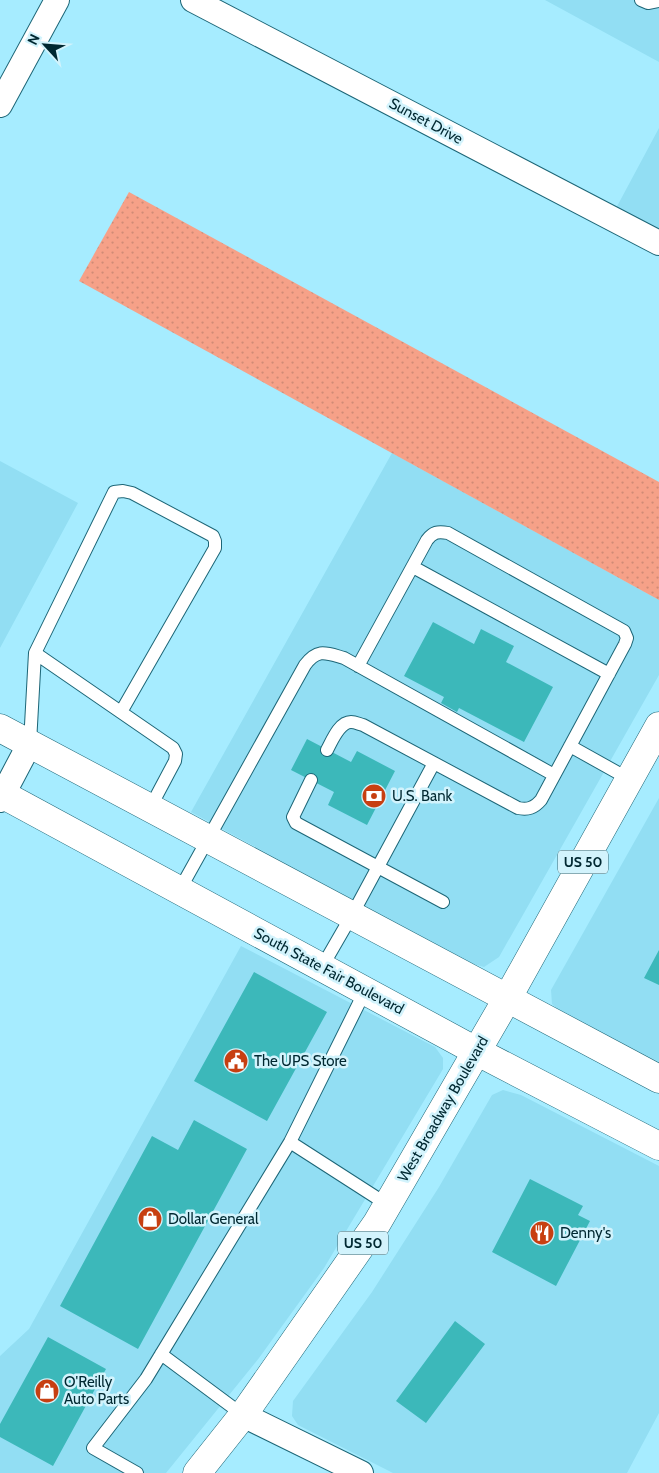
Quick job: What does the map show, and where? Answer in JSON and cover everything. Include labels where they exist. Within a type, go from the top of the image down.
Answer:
[{"type":"main road","name":"West Broadway Boulevard","points":[[197,1473],[243,1415],[377,1223],[507,999],[659,726]]},
{"type":"main road","points":[[0,728],[659,1079]]},
{"type":"main road","name":"South State Fair Boulevard","points":[[1,796],[476,1051],[659,1146]]},
{"type":"street","points":[[0,105],[57,0]]},
{"type":"street","name":"Sunset Drive","points":[[193,0],[659,243]]},
{"type":"street","points":[[1,796],[30,743]]},
{"type":"street","points":[[243,1415],[361,1473]]},
{"type":"lane","points":[[641,0],[648,3],[659,1]]},
{"type":"lane","points":[[30,743],[34,653],[114,492],[123,491],[132,492],[213,536],[215,541],[214,548],[121,712]]},
{"type":"lane","points":[[327,750],[336,732],[345,723],[352,721],[363,725],[518,808],[527,810],[536,806],[541,800],[625,644],[626,638],[624,631],[448,533],[438,531],[432,535],[413,567],[358,666]]},
{"type":"lane","points":[[413,567],[609,674]]},
{"type":"lane","points":[[34,653],[173,748],[176,754],[175,761],[150,808]]},
{"type":"lane","points":[[179,891],[310,659],[317,654],[325,653],[344,658],[554,775]]},
{"type":"lane","points":[[570,746],[629,780]]},
{"type":"lane","points":[[322,967],[434,763]]},
{"type":"lane","points":[[311,780],[293,817],[296,823],[443,902]]},
{"type":"lane","points":[[137,1473],[93,1448],[146,1379],[290,1142],[364,990]]},
{"type":"lane","points":[[290,1142],[388,1205]]},
{"type":"lane","points":[[161,1354],[243,1415]]},
{"type":"shaded area","points":[[545,0],[659,0],[659,62]]},
{"type":"shaded area","points":[[659,128],[659,235],[614,212]]},
{"type":"shaded area","points":[[129,192],[659,482],[659,600],[79,281]]},
{"type":"shaded area","points":[[392,453],[659,600],[659,675],[499,957],[484,967],[467,962],[191,812]]},
{"type":"shaded area","points":[[0,461],[78,503],[0,648]]},
{"type":"shaded area","points":[[659,798],[659,1062],[562,1013],[552,1004],[551,990]]},
{"type":"shaded area","points":[[241,946],[435,1047],[443,1058],[443,1069],[324,1268],[259,1358],[166,1473],[0,1473],[0,1356],[29,1329]]},
{"type":"shaded area","points":[[503,1090],[521,1095],[659,1166],[659,1413],[627,1473],[393,1473],[298,1425],[292,1416],[293,1401],[372,1292],[439,1187],[492,1095]]},
{"type":"building","points":[[433,622],[474,644],[481,629],[514,646],[506,662],[553,687],[524,742],[459,708],[457,712],[441,703],[444,697],[404,676]]},
{"type":"building","points":[[307,739],[351,762],[357,751],[395,771],[367,825],[328,805],[334,792],[291,770]]},
{"type":"building","points":[[659,950],[659,985],[644,978]]},
{"type":"building","points":[[254,972],[327,1012],[267,1121],[194,1081]]},
{"type":"building","points":[[194,1120],[247,1149],[138,1349],[60,1306],[152,1136],[178,1150]]},
{"type":"building","points":[[530,1179],[583,1206],[578,1215],[590,1221],[556,1286],[492,1252]]},
{"type":"building","points":[[455,1321],[485,1344],[426,1423],[396,1401]]},
{"type":"building","points":[[48,1337],[106,1369],[53,1466],[0,1437],[0,1424]]},
{"type":"place","name":"U.S. Bank","points":[[374,796]]},
{"type":"place","name":"The UPS Store","points":[[236,1061]]},
{"type":"place","name":"Dollar General","points":[[150,1219]]},
{"type":"place","name":"Denny's","points":[[542,1233]]},
{"type":"place","name":"O'Reilly Auto Parts","points":[[47,1391]]}]
